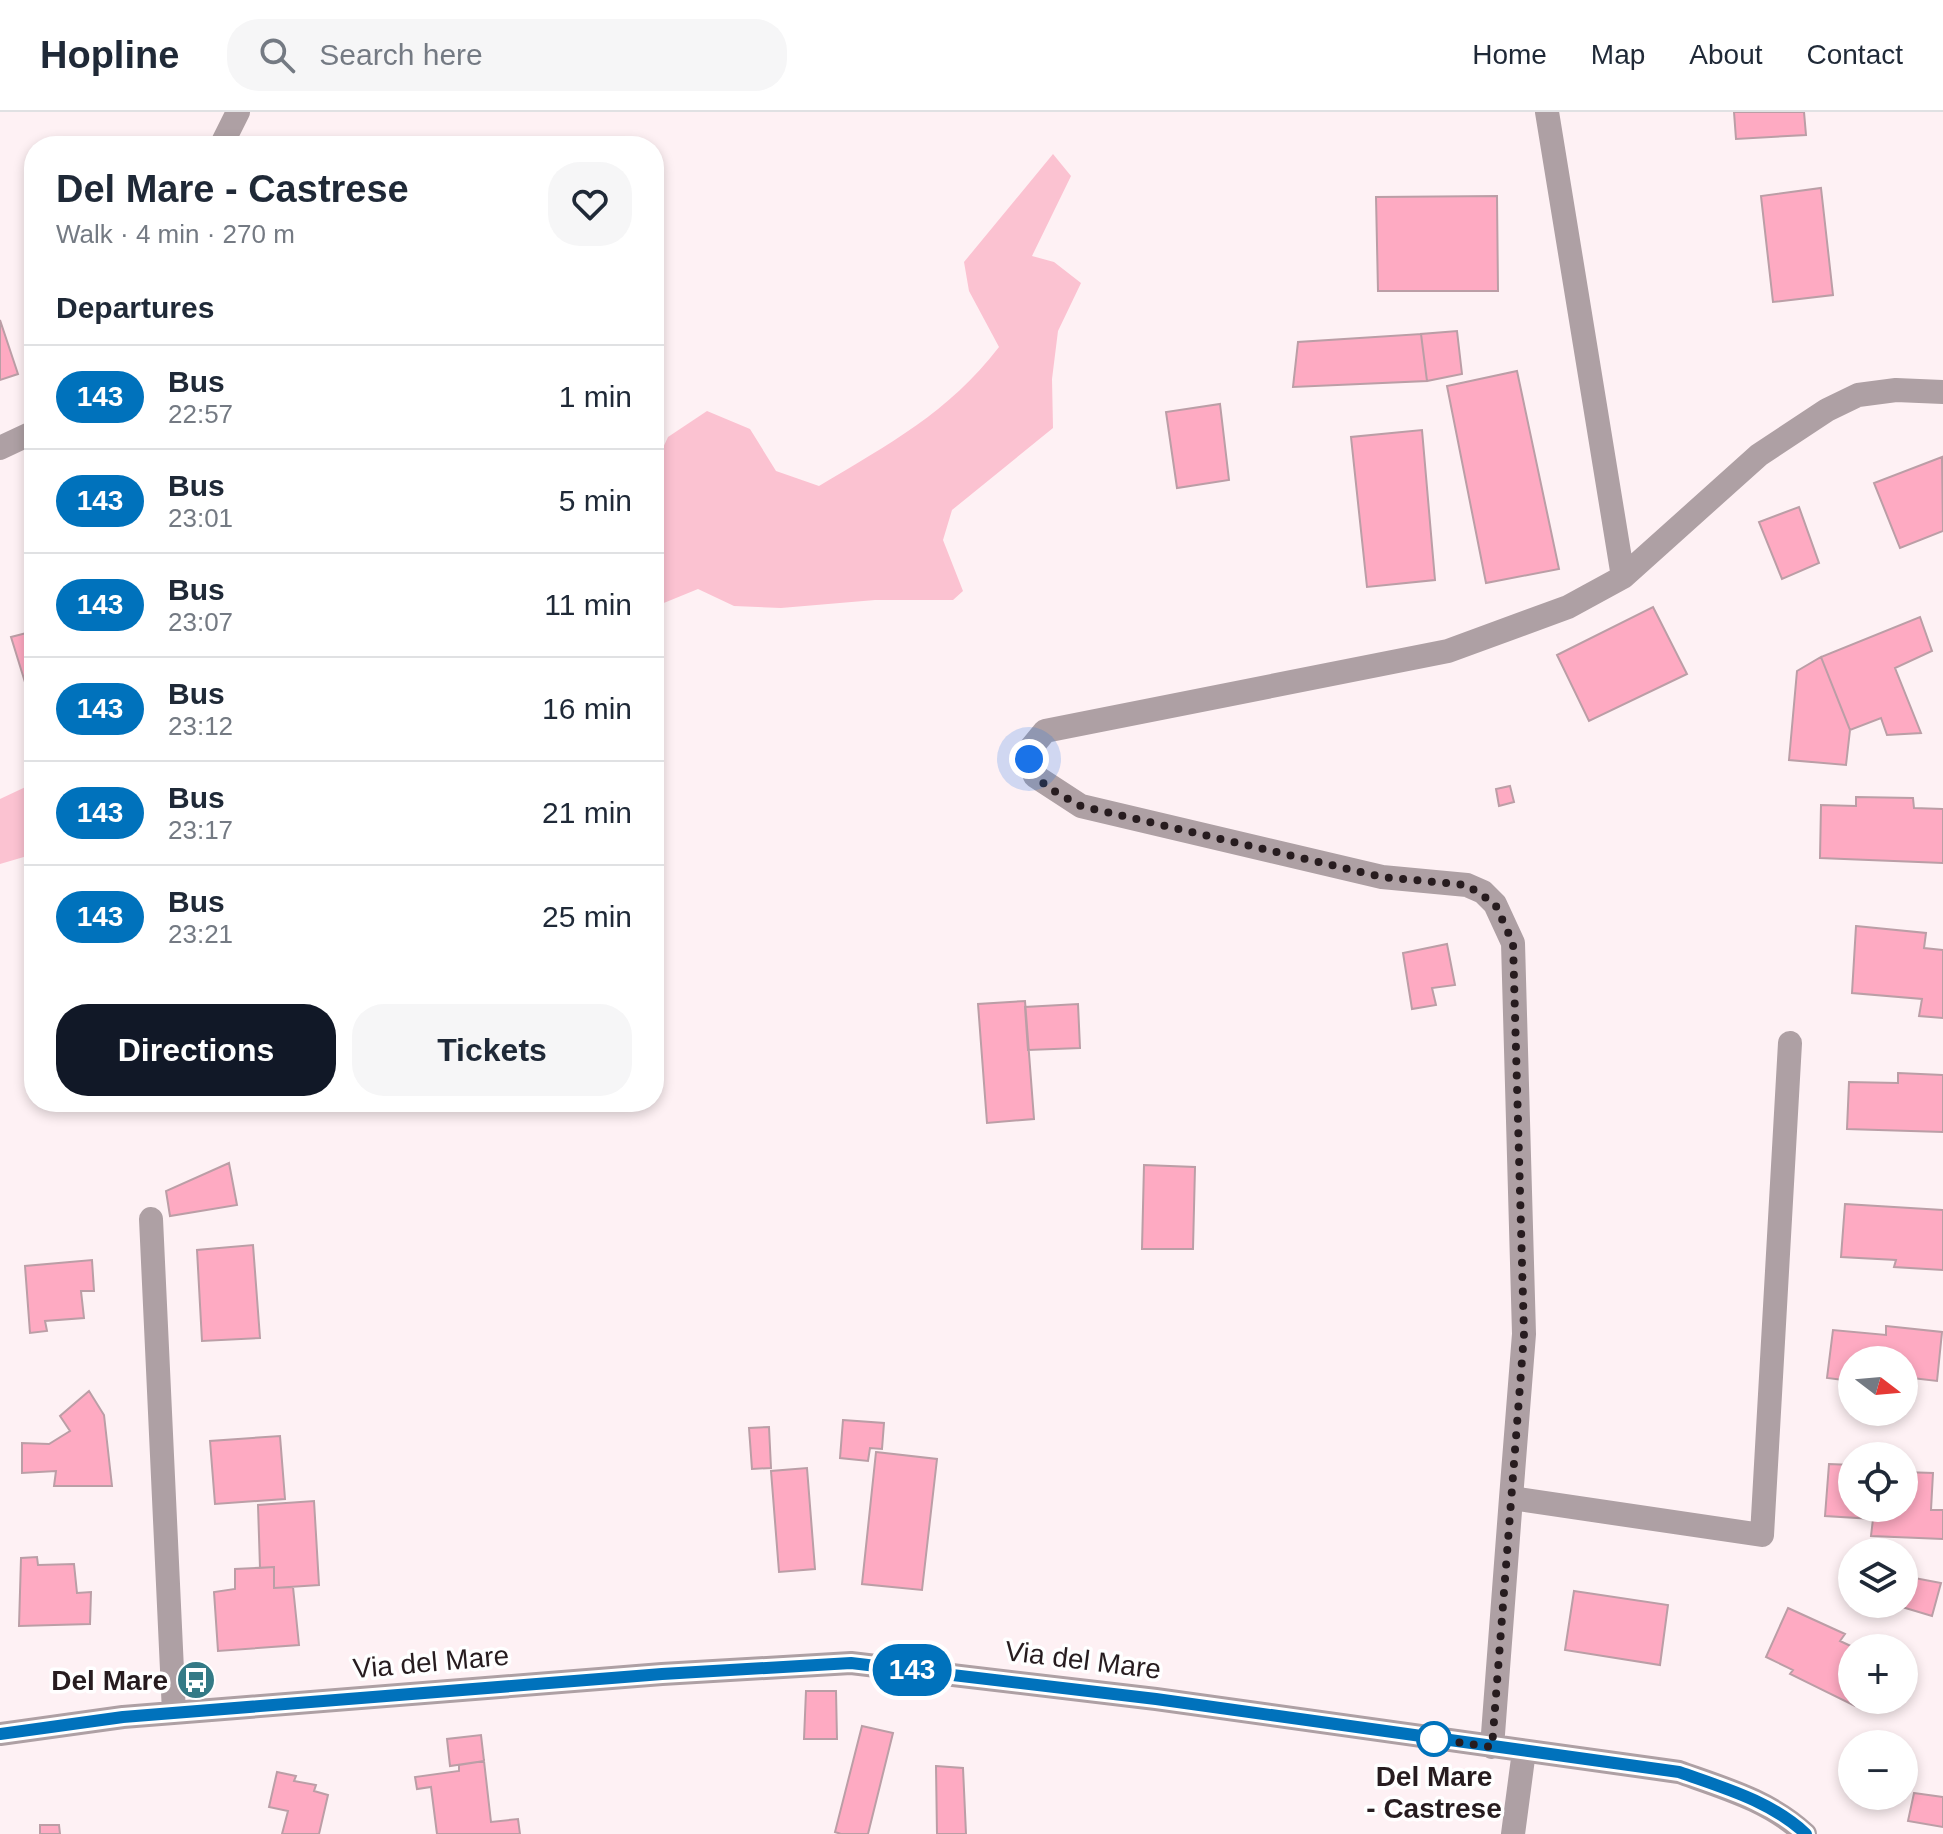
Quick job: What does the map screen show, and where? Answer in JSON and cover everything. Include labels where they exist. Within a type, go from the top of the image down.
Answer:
[{"type":"street","points":[[226,136],[238,112]]},
{"type":"street","points":[[1547,112],[1623,577]]},
{"type":"street","points":[[1492,1747],[1523,1319],[1513,943],[1495,904],[1467,885],[1382,877],[1081,806],[1041,783],[1029,759],[1036,738],[1045,731],[1448,651],[1568,607],[1623,577],[1759,455],[1827,410],[1858,395],[1896,390],[1943,392]]},
{"type":"street","points":[[0,448],[24,437]]},
{"type":"street","points":[[1511,1498],[1762,1535],[1790,1043]]},
{"type":"street","points":[[151,1219],[174,1713]]},
{"type":"street","name":"Via del Mare","points":[[0,1734],[174,1713],[662,1674],[851,1663],[1156,1699],[1679,1772],[1740,1793],[1788,1817],[1805,1834]]},
{"type":"street","points":[[1513,1834],[1524,1751]]},
{"type":"shaded area","points":[[1053,154],[1071,176],[1032,256],[1054,262],[1081,283],[1058,331],[1052,379],[1053,428],[952,510],[943,540],[963,591],[953,600],[875,600],[781,608],[734,606],[698,589],[664,603],[664,446],[668,437],[707,411],[750,429],[776,471],[819,486],[916,426],[959,391],[999,347],[969,291],[964,262]]},
{"type":"shaded area","points":[[24,788],[24,857],[0,864],[0,799]]},
{"type":"building","points":[[1734,112],[1804,112],[1806,135],[1736,139]]},
{"type":"building","points":[[1821,188],[1833,295],[1773,302],[1761,196]]},
{"type":"building","points":[[1497,196],[1498,291],[1378,291],[1376,197]]},
{"type":"building","points":[[0,320],[18,374],[0,380]]},
{"type":"building","points":[[1457,331],[1462,374],[1427,381],[1421,334]]},
{"type":"building","points":[[1421,334],[1427,381],[1293,387],[1298,342]]},
{"type":"building","points":[[1517,371],[1559,569],[1486,583],[1447,386]]},
{"type":"building","points":[[1220,404],[1229,480],[1177,488],[1166,412]]},
{"type":"building","points":[[1422,430],[1435,580],[1367,587],[1351,437]]},
{"type":"building","points":[[1942,457],[1943,531],[1900,548],[1874,483]]},
{"type":"building","points":[[1799,507],[1819,563],[1782,579],[1759,522]]},
{"type":"building","points":[[1653,607],[1687,674],[1589,721],[1557,655]]},
{"type":"building","points":[[1920,617],[1932,651],[1895,668],[1921,733],[1887,735],[1881,718],[1850,730],[1821,657]]},
{"type":"building","points":[[24,634],[24,679],[11,637]]},
{"type":"building","points":[[1821,657],[1850,730],[1846,765],[1789,760],[1797,671]]},
{"type":"building","points":[[1510,786],[1514,802],[1499,806],[1496,789]]},
{"type":"building","points":[[1856,797],[1913,798],[1914,808],[1943,809],[1943,863],[1820,858],[1821,805],[1856,806]]},
{"type":"building","points":[[1856,926],[1926,933],[1924,948],[1943,950],[1943,1018],[1919,1016],[1922,999],[1852,993]]},
{"type":"building","points":[[1447,944],[1455,985],[1432,988],[1436,1005],[1412,1009],[1403,953]]},
{"type":"building","points":[[1025,1001],[1034,1119],[987,1123],[978,1004]]},
{"type":"building","points":[[1078,1004],[1080,1048],[1028,1050],[1025,1007]]},
{"type":"building","points":[[1898,1073],[1943,1075],[1943,1132],[1847,1129],[1849,1082],[1898,1083]]},
{"type":"building","points":[[229,1163],[237,1205],[170,1216],[166,1191]]},
{"type":"building","points":[[1144,1165],[1195,1167],[1193,1249],[1142,1249]]},
{"type":"building","points":[[1845,1204],[1943,1210],[1943,1270],[1894,1267],[1896,1260],[1841,1257]]},
{"type":"building","points":[[253,1245],[260,1338],[202,1341],[197,1250]]},
{"type":"building","points":[[92,1260],[94,1291],[81,1291],[84,1318],[45,1321],[47,1331],[30,1333],[25,1266]]},
{"type":"building","points":[[1886,1326],[1942,1332],[1937,1381],[1918,1379],[1918,1346],[1838,1346],[1838,1379],[1827,1378],[1833,1330],[1886,1335]]},
{"type":"building","points":[[89,1391],[104,1415],[112,1486],[54,1486],[56,1471],[22,1473],[22,1443],[49,1444],[70,1431],[60,1416]]},
{"type":"building","points":[[843,1420],[884,1423],[882,1449],[870,1448],[868,1461],[840,1458]]},
{"type":"building","points":[[769,1427],[771,1468],[752,1469],[749,1428]]},
{"type":"building","points":[[280,1436],[285,1499],[215,1504],[210,1441]]},
{"type":"building","points":[[876,1452],[937,1459],[922,1590],[862,1584]]},
{"type":"building","points":[[1829,1464],[1838,1464],[1838,1517],[1825,1516]]},
{"type":"building","points":[[807,1468],[815,1569],[779,1572],[771,1471]]},
{"type":"building","points":[[1918,1472],[1933,1473],[1931,1510],[1943,1510],[1943,1539],[1871,1536],[1873,1522],[1918,1522]]},
{"type":"building","points":[[314,1501],[319,1585],[274,1588],[274,1567],[260,1568],[258,1505]]},
{"type":"building","points":[[37,1557],[38,1565],[74,1564],[77,1593],[91,1592],[90,1624],[19,1626],[21,1558]]},
{"type":"building","points":[[274,1567],[274,1588],[293,1587],[299,1645],[218,1651],[214,1592],[235,1589],[235,1569]]},
{"type":"building","points":[[1918,1579],[1941,1583],[1932,1616],[1918,1612]]},
{"type":"building","points":[[1574,1591],[1668,1605],[1660,1665],[1565,1650]]},
{"type":"building","points":[[1788,1608],[1845,1634],[1838,1634],[1838,1698],[1790,1674],[1793,1670],[1766,1657]]},
{"type":"building","points":[[806,1691],[836,1691],[837,1739],[804,1739]]},
{"type":"building","points":[[862,1726],[893,1733],[868,1834],[841,1834],[835,1832]]},
{"type":"building","points":[[481,1735],[484,1761],[450,1766],[447,1739]]},
{"type":"building","points":[[484,1761],[491,1822],[518,1819],[520,1834],[437,1834],[431,1787],[417,1789],[415,1777],[459,1771],[459,1765]]},
{"type":"building","points":[[936,1766],[963,1768],[966,1834],[937,1834]]},
{"type":"building","points":[[277,1772],[296,1776],[294,1781],[316,1785],[314,1791],[328,1795],[319,1834],[282,1834],[288,1811],[269,1807]]},
{"type":"building","points":[[1918,1794],[1943,1797],[1943,1827],[1908,1821],[1910,1810],[1918,1810]]},
{"type":"building","points":[[40,1825],[59,1825],[60,1834],[40,1834]]},
{"type":"bus line","name":"143","points":[[0,1734],[123,1717],[662,1674],[851,1663],[1156,1699],[1679,1772],[1740,1793],[1788,1817],[1806,1834]]},
{"type":"place","name":"Del Mare","points":[[196,1680]]},
{"type":"place","name":"Del Mare - Castrese","points":[[1434,1739]]},
{"type":"route","points":[[1029,759],[1041,783],[1081,806],[1382,877],[1467,885],[1483,892],[1495,904],[1505,922],[1513,943],[1524,1334],[1492,1747],[1434,1739]]}]
